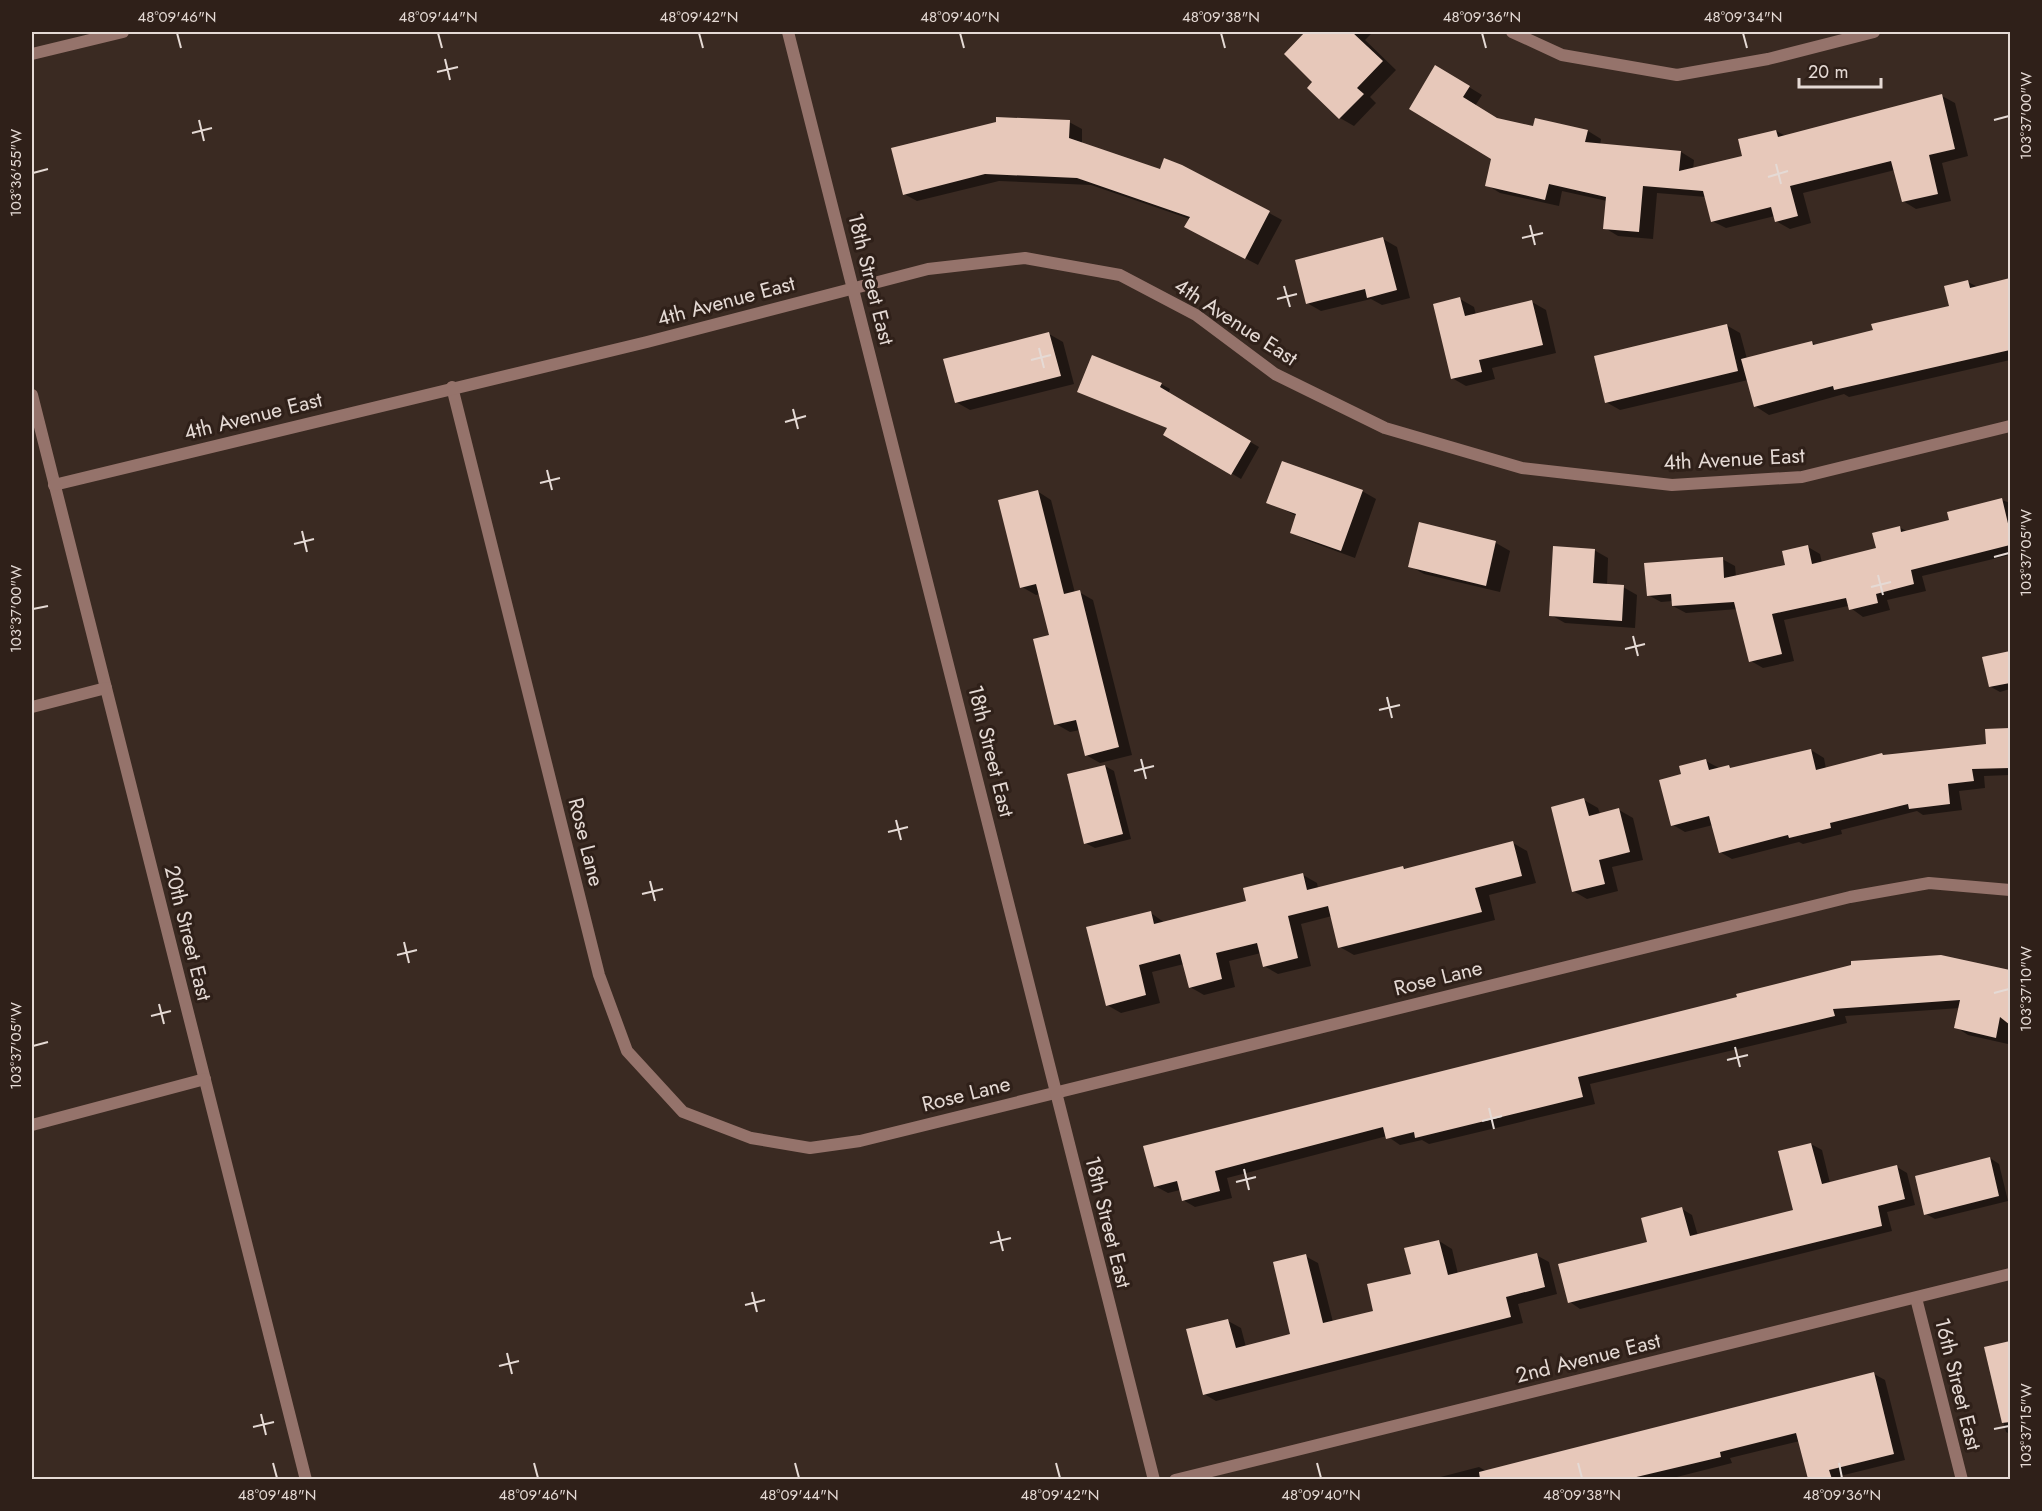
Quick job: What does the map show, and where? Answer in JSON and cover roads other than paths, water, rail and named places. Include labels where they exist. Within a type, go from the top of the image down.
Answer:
[{"type":"street","points":[[32,54],[116,32]]},
{"type":"street","name":"18th Street East","points":[[788,32],[1154,1479]]},
{"type":"street","points":[[1512,32],[1562,55],[1677,75],[1768,59],[1874,32]]},
{"type":"street","name":"4th Avenue East","points":[[54,485],[647,342],[928,269],[1025,258],[1120,275],[1196,315],[1275,374],[1385,428],[1522,468],[1672,485],[1802,477],[2010,426]]},
{"type":"street","name":"Rose Lane","points":[[453,387],[599,975],[627,1051],[683,1112],[751,1138],[810,1148],[860,1141],[1850,897],[1929,883],[2010,890]]},
{"type":"street","name":"20th Street East","points":[[32,395],[306,1479]]},
{"type":"street","points":[[32,707],[106,688]]},
{"type":"street","points":[[32,1125],[205,1079]]},
{"type":"street","name":"2nd Avenue East","points":[[1175,1479],[2010,1274]]},
{"type":"street","name":"16th Street East","points":[[1916,1298],[1962,1479]]}]
